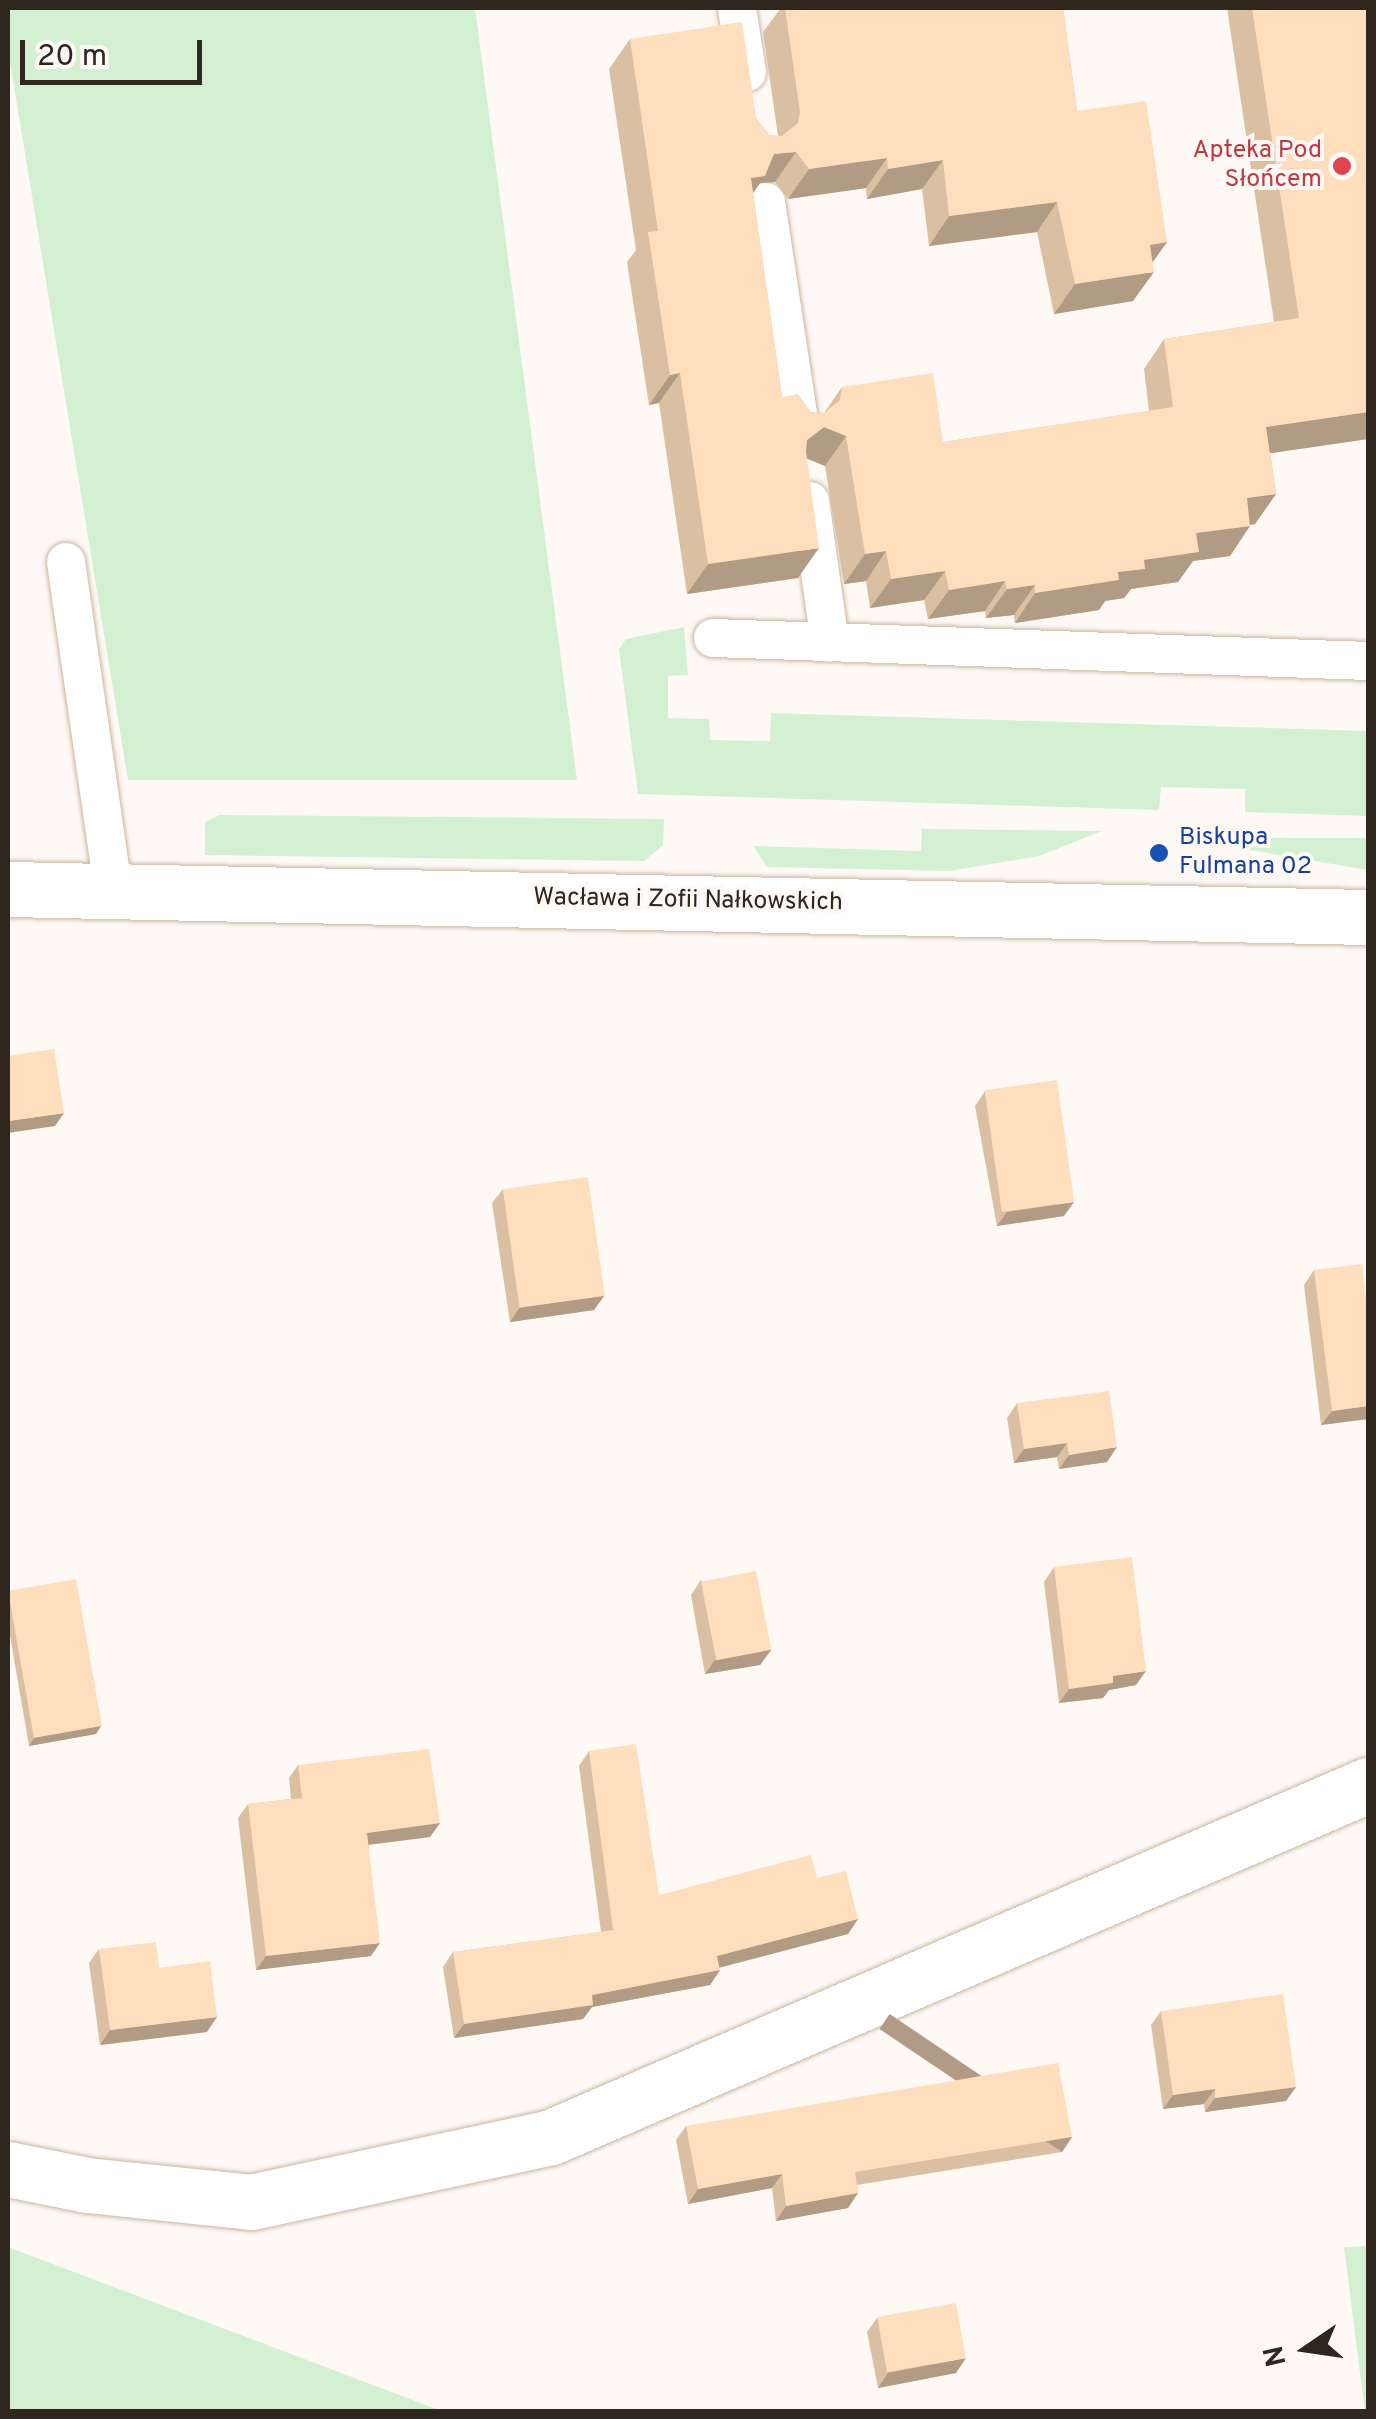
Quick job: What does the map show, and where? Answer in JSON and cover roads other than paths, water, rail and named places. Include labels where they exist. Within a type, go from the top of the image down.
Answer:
[{"type":"street","name":"Wacława i Zofii Nałkowskich","points":[[8,890],[1368,917]]},
{"type":"street","points":[[8,2169],[87,2185],[252,2202],[551,2137],[1368,1785]]},
{"type":"lane","points":[[737,8],[752,107]]},
{"type":"lane","points":[[766,202],[799,420]]},
{"type":"lane","points":[[807,478],[830,642]]},
{"type":"lane","points":[[66,562],[113,890]]},
{"type":"lane","points":[[713,638],[1368,661]]},
{"type":"place","name":"Apteka Pod Słońcem","points":[[1342,166]]},
{"type":"place","name":"Biskupa Fulmana 02","points":[[1159,853]]}]
